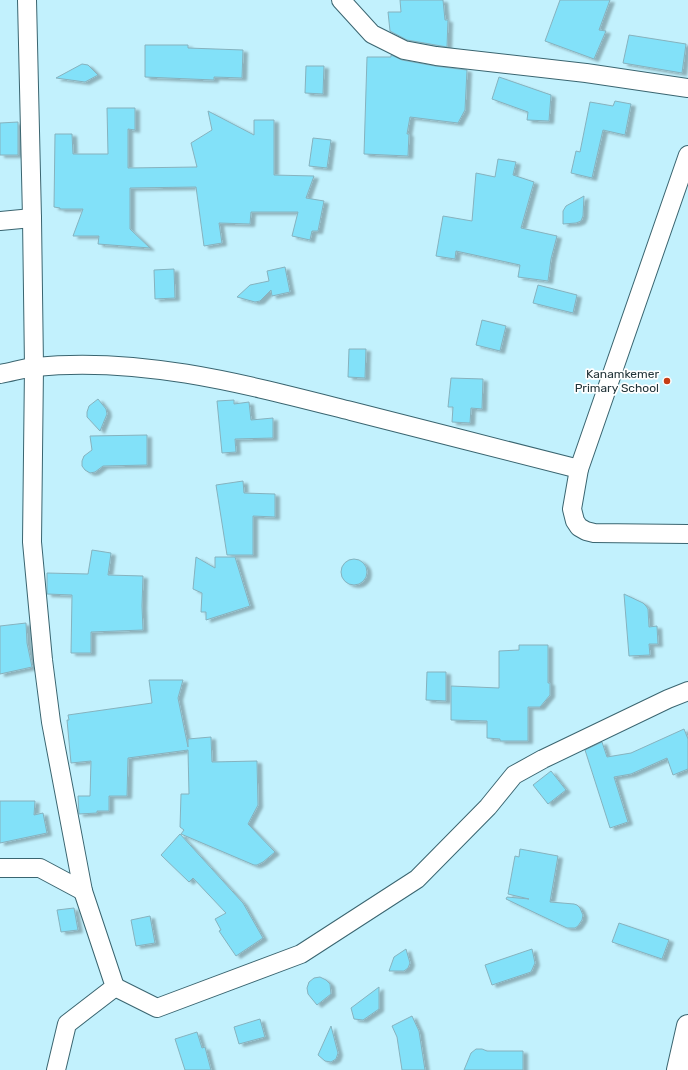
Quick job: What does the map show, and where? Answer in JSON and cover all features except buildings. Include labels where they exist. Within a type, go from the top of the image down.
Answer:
[{"type":"street","points":[[27,0],[34,367],[32,542],[50,722],[83,891],[114,987],[157,1008],[301,954],[418,879],[488,807],[514,775],[543,758],[688,691]]},
{"type":"street","points":[[341,0],[372,34],[404,50],[436,56],[586,73],[688,88]]},
{"type":"street","points":[[688,155],[579,469],[572,509],[575,521],[580,527],[586,531],[594,533],[688,534]]},
{"type":"street","points":[[0,221],[32,218]]},
{"type":"street","points":[[0,374],[34,367],[77,364],[116,365],[176,372],[247,386],[310,401],[579,469]]},
{"type":"street","points":[[0,868],[40,868],[83,891]]},
{"type":"street","points":[[56,1070],[67,1024],[114,987]]},
{"type":"street","points":[[678,1070],[688,1026]]},
{"type":"place","name":"Kanamkemer Primary School","points":[[667,381]]}]
